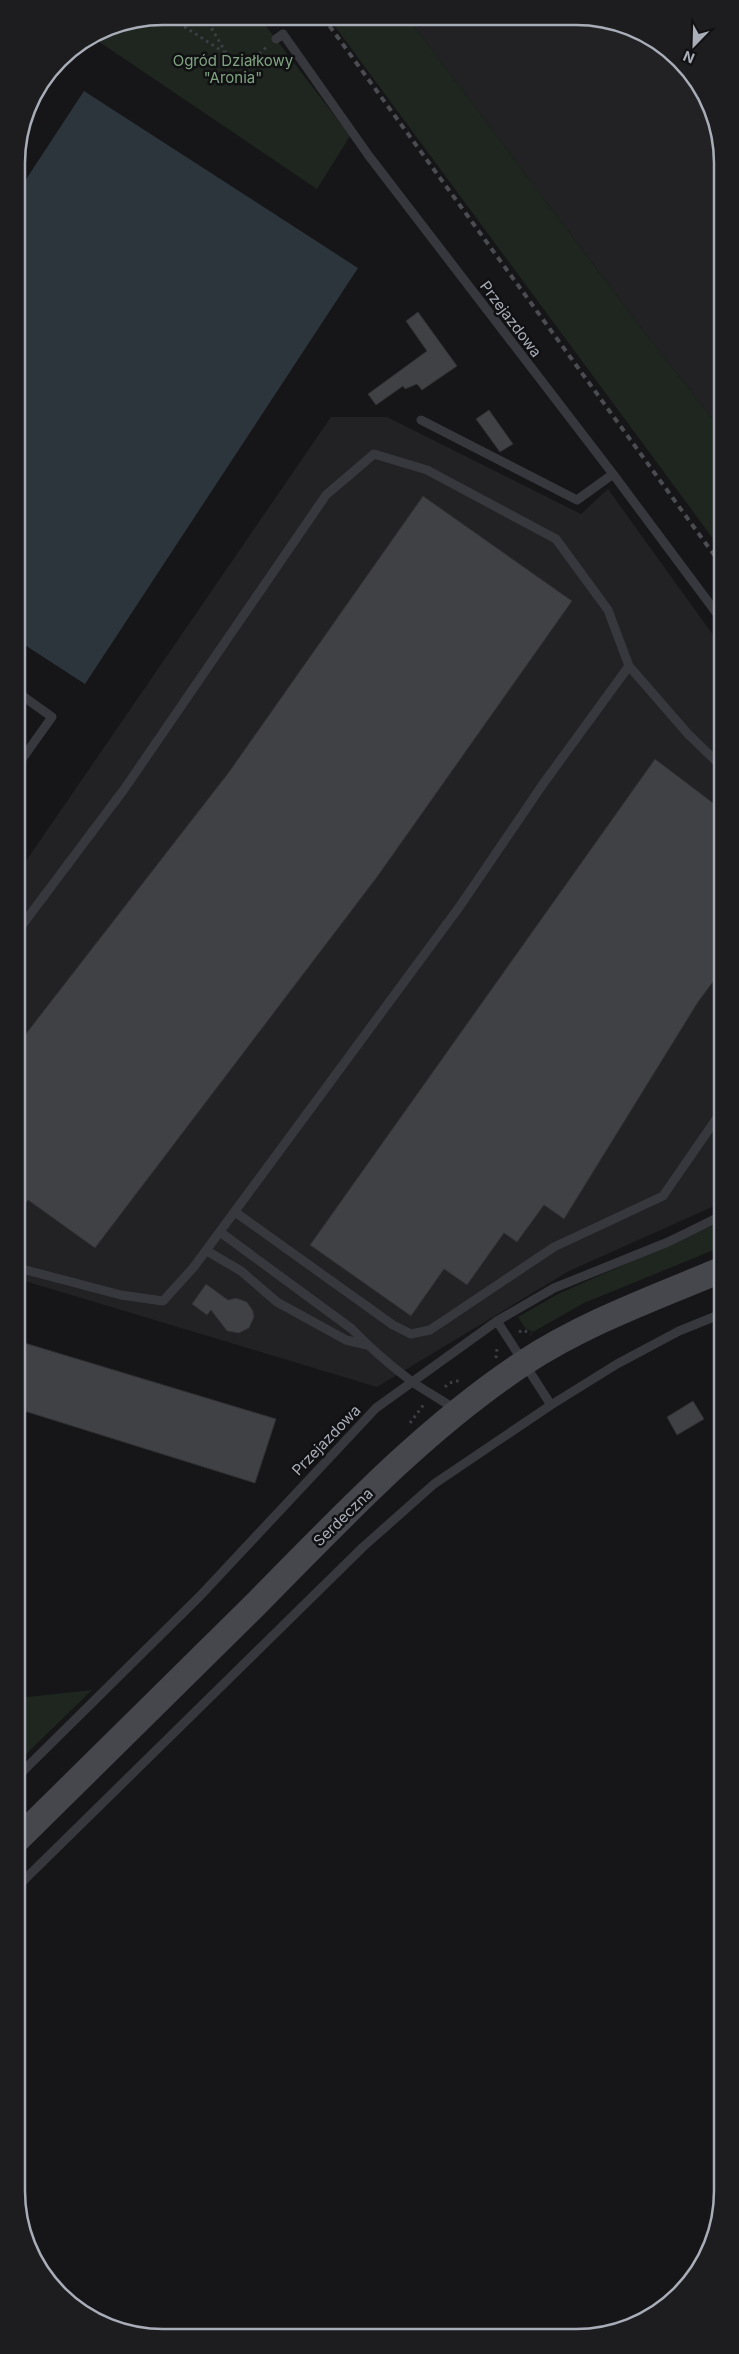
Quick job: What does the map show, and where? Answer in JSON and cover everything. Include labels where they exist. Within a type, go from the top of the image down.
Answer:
[{"type":"street","name":"Serdeczna","points":[[25,1831],[331,1528],[414,1448],[472,1398],[525,1362],[582,1328],[714,1273]]},
{"type":"lane","name":"Przejazdowa","points":[[279,36],[714,610]]},
{"type":"lane","points":[[421,420],[578,500],[613,474]]},
{"type":"lane","points":[[25,923],[125,788],[326,495],[374,454],[427,470],[556,539],[608,610],[629,666],[688,734],[714,759]]},
{"type":"lane","points":[[25,1270],[121,1295],[162,1301],[207,1251],[368,1028],[460,906],[543,784],[629,666]]},
{"type":"lane","points":[[25,698],[52,717],[25,755]]},
{"type":"lane","points":[[235,1212],[394,1325],[411,1334],[430,1330],[554,1247],[663,1196],[714,1122]]},
{"type":"lane","name":"Przejazdowa","points":[[25,1769],[200,1596],[376,1408],[497,1321],[554,1288],[668,1242],[714,1219]]},
{"type":"lane","points":[[220,1232],[352,1329],[412,1382],[436,1395],[457,1411]]},
{"type":"lane","points":[[207,1251],[240,1271],[277,1302],[346,1340],[368,1345]]},
{"type":"lane","points":[[25,1879],[364,1547],[434,1484],[551,1405],[617,1364],[679,1332],[714,1317]]},
{"type":"lane","points":[[497,1321],[551,1405]]},
{"type":"path","points":[[182,25],[245,66],[279,36]]},
{"type":"path","points":[[210,25],[226,54]]},
{"type":"shaded area","points":[[413,25],[585,25],[603,28],[620,32],[645,43],[669,61],[669,70],[678,70],[686,79],[700,102],[707,119],[713,145],[714,420],[644,332]]},
{"type":"shaded area","points":[[84,91],[358,268],[85,684],[25,645],[25,181]]},
{"type":"shaded area","points":[[331,417],[387,417],[581,514],[608,489],[714,636],[714,1206],[569,1271],[377,1387],[25,1281],[25,862]]},
{"type":"green space","name":"Ogród Działkowy \"Aronia\"","points":[[154,25],[265,25],[350,136],[317,189],[98,41],[127,30]]},
{"type":"green space","points":[[334,25],[413,25],[644,332],[714,420],[714,540]]},
{"type":"green space","points":[[714,1225],[714,1250],[584,1303],[533,1332],[526,1329],[518,1317],[560,1293]]},
{"type":"green space","points":[[92,1690],[25,1755],[25,1697]]},
{"type":"building","points":[[418,312],[457,366],[422,390],[417,384],[405,389],[403,386],[376,405],[368,394],[427,351],[406,321]]},
{"type":"building","points":[[489,410],[513,444],[500,452],[476,419]]},
{"type":"building","points":[[423,496],[572,601],[377,877],[95,1248],[28,1200],[25,1204],[25,1035],[229,772]]},
{"type":"building","points":[[655,759],[714,804],[714,980],[698,1002],[564,1219],[544,1205],[517,1242],[504,1233],[467,1285],[444,1269],[411,1316],[310,1245]]},
{"type":"building","points":[[206,1284],[228,1300],[236,1298],[247,1302],[253,1311],[254,1317],[249,1328],[239,1333],[227,1331],[211,1310],[207,1315],[192,1304]]},
{"type":"building","points":[[25,1343],[276,1419],[255,1483],[25,1411]]},
{"type":"building","points":[[693,1401],[704,1419],[677,1435],[667,1417]]},
{"type":"railway","points":[[329,25],[714,555]]}]
